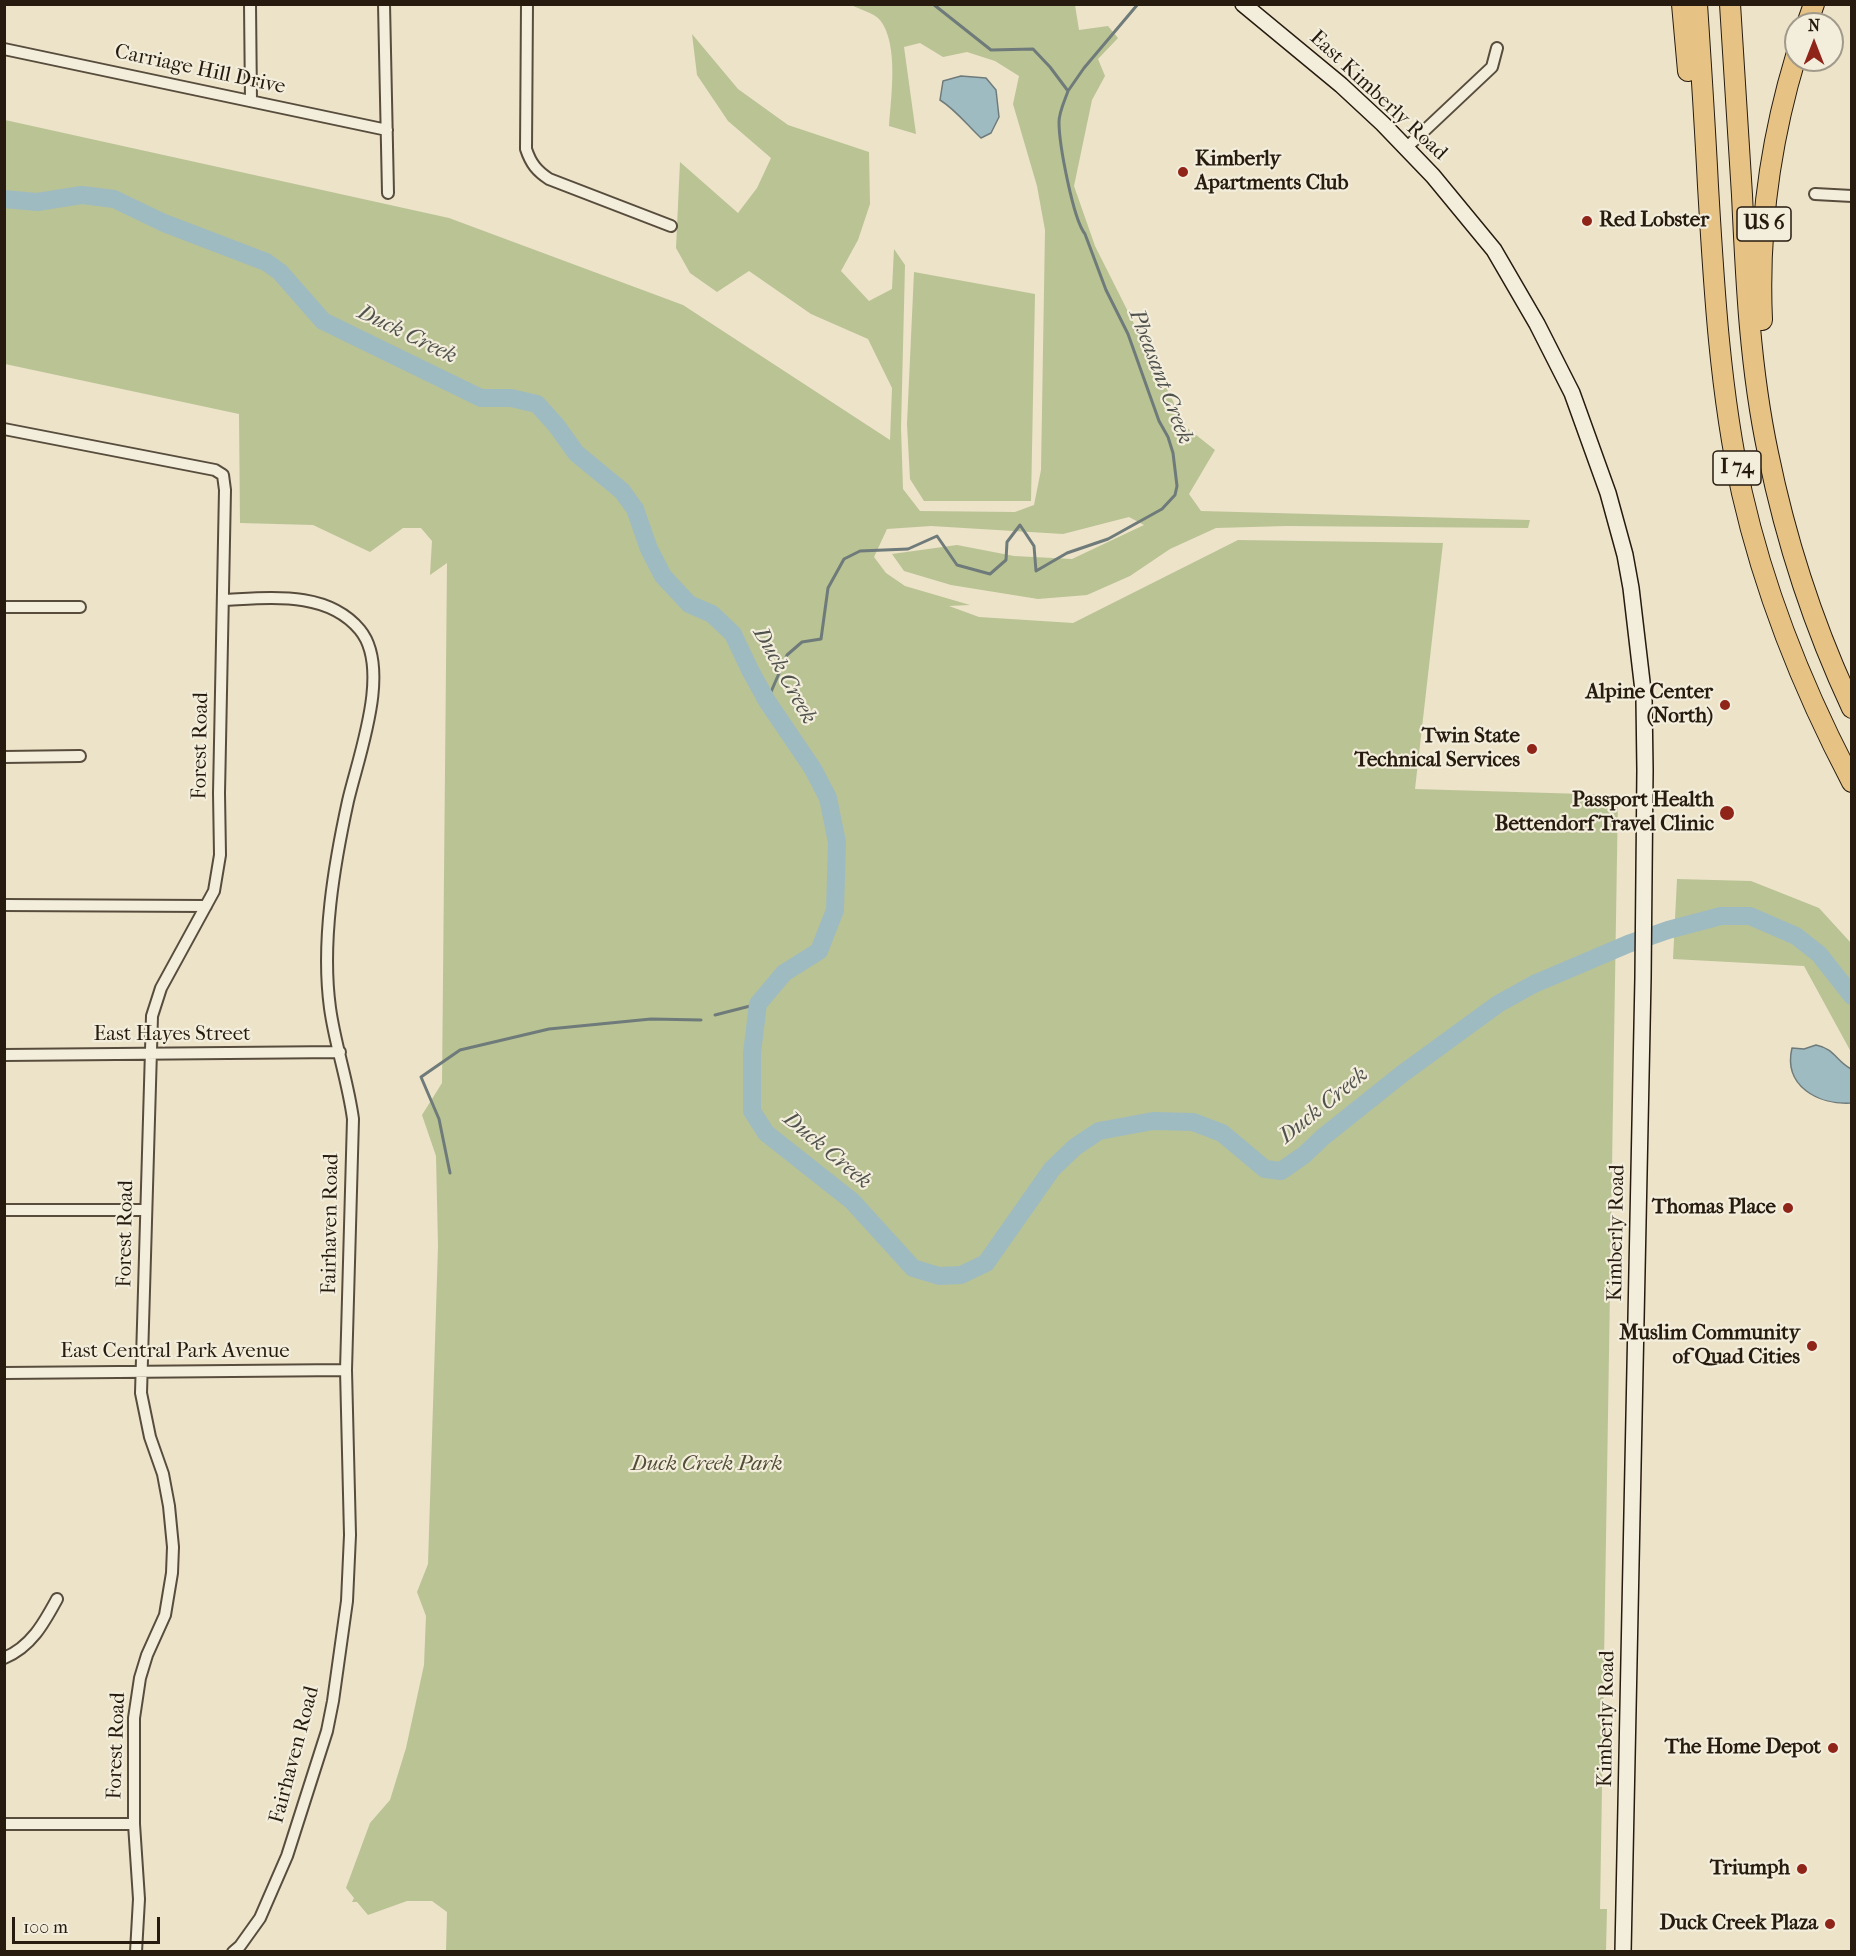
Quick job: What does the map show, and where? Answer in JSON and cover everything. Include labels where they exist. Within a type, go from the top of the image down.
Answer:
[{"type":"highway","points":[[1682,4],[1692,111],[1705,134]]},
{"type":"highway","name":"I 74","points":[[1697,4],[1719,351],[1729,422],[1743,494],[1760,560],[1789,644],[1811,699],[1851,782]]},
{"type":"highway","name":"I 74","points":[[1730,4],[1749,312],[1758,394],[1768,454],[1800,575],[1824,644],[1851,708]]},
{"type":"highway","name":"US 6","points":[[1758,394],[1764,361],[1761,260],[1766,195],[1780,111],[1791,72]]},
{"type":"main road","name":"East Kimberly Road","points":[[1244,4],[1341,85],[1407,148],[1494,250],[1537,324],[1572,393],[1608,493],[1625,555],[1631,588]]},
{"type":"main road","name":"Kimberly Road","points":[[1623,1952],[1644,898],[1644,699],[1631,588]]},
{"type":"street","points":[[250,4],[251,101]]},
{"type":"street","points":[[384,4],[388,193]]},
{"type":"street","points":[[527,4],[526,149],[530,161],[537,171],[549,179],[671,226]]},
{"type":"street","points":[[1407,148],[1492,67],[1497,48]]},
{"type":"street","name":"Carriage Hill Drive","points":[[4,49],[387,130]]},
{"type":"street","points":[[1815,194],[1851,196]]},
{"type":"street","name":"Forest Road","points":[[4,429],[215,470],[223,476],[225,490],[220,855],[214,891],[161,988],[152,1016],[141,1393],[150,1437],[163,1474],[173,1547],[172,1573],[165,1615],[147,1655],[137,1695],[134,1735],[134,1824],[139,1899],[136,1952]]},
{"type":"street","name":"Fairhaven Road","points":[[223,600],[281,598],[319,603],[338,611],[360,630],[372,655],[372,688],[367,727],[348,801],[336,866],[328,936],[330,1008],[353,1119],[346,1370],[350,1535],[347,1601],[327,1731],[287,1856],[260,1918],[233,1952]]},
{"type":"street","points":[[4,607],[80,607]]},
{"type":"street","points":[[4,757],[80,756]]},
{"type":"street","points":[[4,905],[206,906]]},
{"type":"street","name":"East Hayes Street","points":[[4,1055],[340,1052]]},
{"type":"street","points":[[4,1210],[146,1210]]},
{"type":"street","name":"East Central Park Avenue","points":[[4,1372],[346,1370]]},
{"type":"street","points":[[4,1658],[18,1652],[26,1645],[45,1621],[57,1599]]},
{"type":"street","points":[[4,1824],[134,1824]]},
{"type":"green space","name":"Duck Creek Park","points":[[851,5],[1075,5],[1079,30],[1108,26],[1118,38],[1098,59],[1105,76],[1092,100],[1074,186],[1095,246],[1186,427],[1215,450],[1189,494],[1201,511],[1530,520],[1528,528],[1286,526],[1216,528],[1170,549],[1130,576],[1087,595],[1038,599],[951,585],[904,571],[892,554],[957,545],[1014,556],[1072,559],[1144,525],[1129,517],[1063,534],[931,526],[887,529],[874,557],[886,573],[905,586],[970,605],[949,606],[979,617],[1073,623],[1238,540],[1443,543],[1415,789],[1618,795],[1600,1909],[1607,1909],[1606,1951],[446,1951],[447,1912],[432,1901],[407,1901],[368,1915],[357,1902],[352,1902],[354,1898],[346,1888],[370,1823],[390,1800],[406,1748],[424,1665],[426,1616],[417,1592],[428,1564],[438,1246],[436,1156],[422,1115],[442,1083],[447,563],[430,575],[432,541],[421,528],[403,528],[370,552],[313,525],[240,523],[239,414],[5,364],[5,120],[449,218],[683,305],[890,440],[892,388],[868,339],[811,314],[749,271],[717,292],[690,273],[676,248],[680,162],[738,213],[757,188],[771,158],[728,121],[697,75],[692,34],[738,89],[788,125],[869,152],[870,204],[858,240],[841,271],[869,301],[892,289],[894,249],[905,265],[901,428],[903,489],[920,511],[1015,512],[1034,505],[1041,470],[1045,230],[1037,186],[1013,104],[1019,76],[995,61],[967,52],[943,57],[920,43],[904,47],[916,134],[889,126],[892,56],[886,30],[880,20]]},
{"type":"green space","points":[[914,272],[1035,294],[1031,501],[924,501],[910,479],[907,424]]},
{"type":"green space","points":[[1677,879],[1751,881],[1819,908],[1851,943],[1851,1052],[1804,966],[1673,959]]},
{"type":"water","points":[[961,76],[986,78],[996,90],[999,117],[991,133],[981,138],[940,100],[943,81]]},
{"type":"water","points":[[1816,1045],[1827,1049],[1851,1069],[1851,1103],[1827,1101],[1806,1091],[1798,1083],[1793,1073],[1792,1048],[1804,1049]]},
{"type":"waterway","name":"Pheasant Creek","points":[[767,701],[787,655],[802,642],[821,639],[828,588],[844,559],[860,551],[908,549],[937,536],[957,565],[990,574],[1006,560],[1007,542],[1020,525],[1034,546],[1036,571],[1067,553],[1108,539],[1162,509],[1175,495],[1177,486],[1173,453],[1168,437],[1159,421],[1128,334],[1106,290],[1080,226],[1072,198],[1064,163],[1059,122],[1068,91],[1033,49],[991,50],[933,4]]},
{"type":"waterway","points":[[1068,91],[1084,68],[1138,4]]},
{"type":"waterway","name":"Duck Creek","points":[[4,199],[37,202],[82,195],[114,199],[164,223],[266,262],[280,272],[323,321],[481,398],[511,398],[537,404],[576,453],[622,491],[635,509],[649,549],[663,576],[689,604],[712,614],[733,634],[767,701],[813,769],[828,798],[837,842],[835,910],[819,951],[784,973],[758,1004],[752,1053],[752,1111],[766,1133],[852,1201],[913,1268],[939,1276],[961,1275],[986,1263],[1052,1169],[1075,1147],[1099,1131],[1153,1121],[1193,1122],[1222,1133],[1265,1169],[1281,1171],[1304,1155],[1402,1074],[1498,1004],[1534,984],[1628,944],[1668,930],[1721,916],[1750,916],[1796,936],[1819,954],[1852,996]]},
{"type":"waterway","points":[[715,1015],[758,1004]]},
{"type":"waterway","points":[[450,1173],[439,1119],[421,1077],[460,1050],[549,1029],[651,1019],[701,1020]]},
{"type":"place","name":"Kimberly Apartments Club","points":[[1183,172]]},
{"type":"place","name":"Red Lobster","points":[[1587,221]]},
{"type":"place","name":"Alpine Center (North)","points":[[1725,705]]},
{"type":"place","name":"Twin State Technical Services","points":[[1532,749]]},
{"type":"place","name":"Passport Health Bettendorf Travel Clinic","points":[[1727,813]]},
{"type":"place","name":"Thomas Place","points":[[1788,1208]]},
{"type":"place","name":"Muslim Community of Quad Cities","points":[[1812,1346]]},
{"type":"place","name":"The Home Depot","points":[[1833,1748]]},
{"type":"place","name":"Triumph","points":[[1802,1869]]},
{"type":"place","name":"Duck Creek Plaza","points":[[1830,1924]]}]
